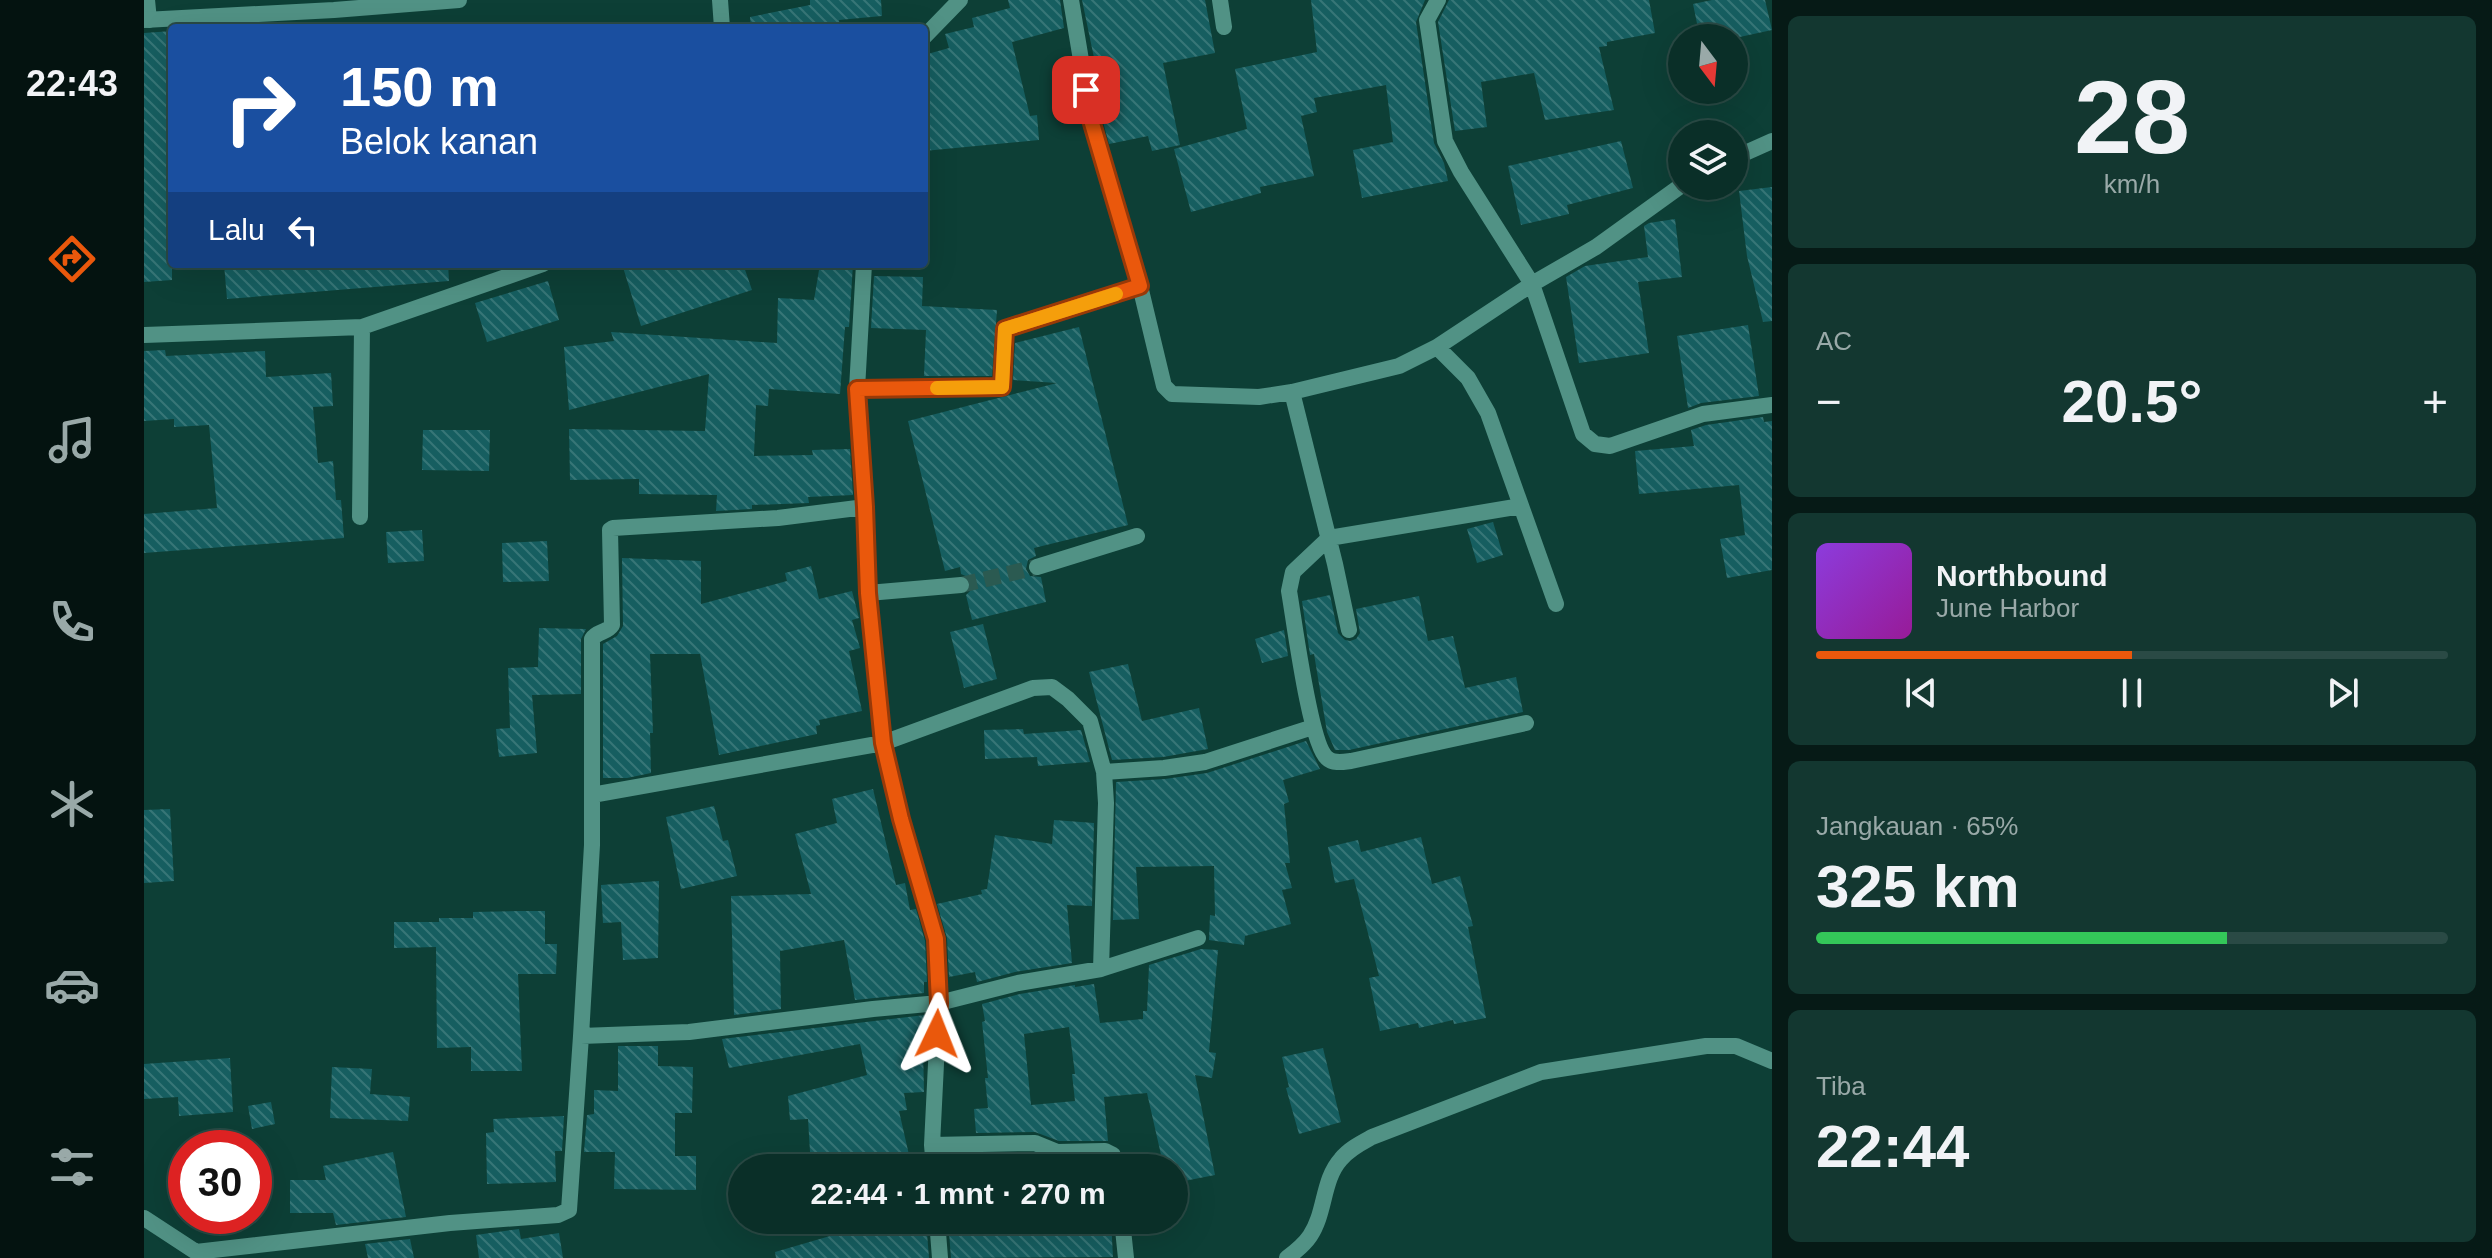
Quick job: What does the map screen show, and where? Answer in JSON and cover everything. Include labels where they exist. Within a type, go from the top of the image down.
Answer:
[{"type":"street","points":[[147,0],[147,20],[459,0]]},
{"type":"street","points":[[720,0],[722,24]]},
{"type":"street","points":[[928,33],[960,0]]},
{"type":"street","points":[[1071,0],[1091,120],[1140,286],[1164,386],[1172,394],[1259,397],[1399,366],[1437,347],[1532,284],[1596,247],[1668,195]]},
{"type":"street","points":[[1220,0],[1224,27]]},
{"type":"street","points":[[1438,0],[1427,20],[1445,141],[1461,172],[1532,284],[1583,434],[1595,444],[1610,446],[1703,414],[1772,405]]},
{"type":"street","points":[[1748,152],[1772,141]]},
{"type":"street","points":[[144,335],[362,327],[532,268]]},
{"type":"street","points":[[864,268],[857,389],[868,593],[883,743],[901,819],[936,939],[939,1003],[933,1154]]},
{"type":"street","points":[[857,389],[1002,387],[1005,329],[1140,286]]},
{"type":"street","points":[[360,517],[362,327]]},
{"type":"street","points":[[1437,347],[1468,378],[1488,413],[1556,604]]},
{"type":"street","points":[[1292,392],[1349,630]]},
{"type":"street","points":[[1521,506],[1329,538],[1293,572],[1289,591],[1313,727],[1328,760],[1351,761],[1526,723]]},
{"type":"street","points":[[144,1218],[196,1252],[450,1223],[564,1214],[569,1210],[592,845],[592,639],[612,625],[610,530],[778,518],[865,507]]},
{"type":"street","points":[[1037,567],[1137,536]]},
{"type":"street","points":[[868,593],[961,585]]},
{"type":"street","points":[[592,795],[883,743],[1033,688],[1052,687],[1090,721],[1104,772],[1106,803],[1101,969]]},
{"type":"street","points":[[1104,772],[1205,762],[1313,727]]},
{"type":"street","points":[[581,1036],[689,1032],[939,1003],[1018,983],[1101,969],[1198,938]]},
{"type":"street","points":[[1287,1258],[1310,1236],[1331,1173],[1353,1147],[1372,1137],[1541,1072],[1706,1046],[1736,1046],[1772,1061]]},
{"type":"street","points":[[932,1145],[1035,1143],[1057,1152],[1105,1151],[1111,1154]]},
{"type":"street","points":[[938,1234],[940,1258]]},
{"type":"street","points":[[1123,1234],[1126,1258]]},
{"type":"building","points":[[810,0],[881,0],[882,16],[839,20],[840,24],[751,24],[750,17],[810,5]]},
{"type":"building","points":[[1008,0],[1060,0],[1064,28],[1012,42],[1030,116],[1037,115],[1039,140],[928,151],[928,54],[949,48],[945,34],[974,27],[972,18],[1010,8]]},
{"type":"building","points":[[1082,0],[1205,0],[1215,53],[1163,63],[1180,145],[1152,151],[1148,136],[1109,144]]},
{"type":"building","points":[[1311,0],[1425,0],[1416,22],[1434,143],[1444,163],[1448,181],[1362,198],[1353,150],[1393,142],[1386,85],[1314,98],[1317,112],[1301,116],[1314,176],[1260,187],[1261,193],[1191,212],[1174,149],[1247,129],[1235,69],[1317,52]]},
{"type":"building","points":[[1449,0],[1649,0],[1655,33],[1607,42],[1607,46],[1599,47],[1614,110],[1545,120],[1534,73],[1481,82],[1487,127],[1455,131],[1438,22]]},
{"type":"building","points":[[1712,0],[1765,0],[1772,30],[1748,35],[1748,24],[1697,24],[1693,4]]},
{"type":"building","points":[[168,31],[168,268],[172,268],[172,280],[144,282],[144,33]]},
{"type":"building","points":[[1621,141],[1633,188],[1567,205],[1569,214],[1521,225],[1508,166]]},
{"type":"building","points":[[1772,187],[1772,321],[1763,322],[1747,256],[1740,200],[1748,200],[1748,190]]},
{"type":"building","points":[[1675,219],[1682,277],[1638,282],[1649,353],[1579,363],[1566,277],[1585,266],[1648,257],[1644,226]]},
{"type":"building","points":[[224,268],[448,268],[449,281],[227,299]]},
{"type":"building","points":[[623,268],[744,268],[752,290],[641,326]]},
{"type":"building","points":[[819,268],[853,268],[840,394],[769,389],[768,406],[756,405],[754,456],[813,455],[812,450],[850,449],[853,495],[808,497],[809,503],[752,505],[752,509],[716,511],[717,495],[639,494],[639,479],[570,480],[569,429],[705,431],[709,374],[569,410],[564,347],[614,341],[611,332],[777,343],[778,298],[814,300]]},
{"type":"building","points":[[874,276],[923,277],[922,306],[997,310],[992,376],[924,376],[926,330],[871,328]]},
{"type":"building","points":[[548,281],[559,320],[487,342],[475,303]]},
{"type":"building","points":[[1748,325],[1759,396],[1701,403],[1688,408],[1677,336]]},
{"type":"building","points":[[1079,327],[1128,525],[1034,548],[1036,556],[1028,560],[1026,569],[1030,576],[1041,577],[1046,602],[972,620],[966,595],[972,583],[970,578],[961,574],[960,567],[945,571],[908,421],[1057,383],[1013,380],[1015,343]]},
{"type":"building","points":[[165,350],[166,356],[265,351],[266,377],[331,373],[333,406],[313,407],[318,463],[333,461],[336,500],[341,500],[344,538],[144,553],[144,514],[217,508],[209,425],[174,427],[174,419],[144,421],[144,351]]},
{"type":"building","points":[[1763,417],[1764,422],[1772,421],[1772,570],[1727,578],[1720,539],[1745,535],[1739,485],[1639,494],[1635,451],[1694,446],[1691,430]]},
{"type":"building","points":[[423,430],[490,430],[489,471],[422,470]]},
{"type":"building","points":[[1493,522],[1503,555],[1477,563],[1467,529]]},
{"type":"building","points":[[422,530],[424,561],[388,563],[386,532]]},
{"type":"building","points":[[547,541],[549,581],[503,582],[502,543]]},
{"type":"building","points":[[622,558],[701,561],[701,604],[787,581],[785,573],[811,566],[819,599],[852,591],[859,618],[852,620],[860,648],[849,651],[862,711],[819,720],[817,734],[719,755],[700,654],[650,654],[651,773],[627,778],[603,778],[603,644],[617,636],[623,626]]},
{"type":"building","points":[[1330,595],[1338,633],[1350,641],[1360,633],[1356,609],[1419,596],[1428,641],[1453,636],[1465,688],[1516,677],[1523,712],[1349,750],[1335,750],[1327,732],[1302,601]]},
{"type":"building","points":[[983,624],[997,679],[964,688],[950,632]]},
{"type":"building","points":[[539,628],[586,629],[581,639],[581,694],[532,695],[537,753],[499,757],[496,729],[510,728],[508,668],[538,667]]},
{"type":"building","points":[[1284,630],[1288,656],[1262,663],[1255,639]]},
{"type":"building","points":[[1128,664],[1142,721],[1199,708],[1208,749],[1163,757],[1112,760],[1089,672]]},
{"type":"building","points":[[1023,729],[1024,734],[1081,730],[1090,762],[1038,766],[1037,757],[985,759],[984,730]]},
{"type":"building","points":[[1306,741],[1320,769],[1283,780],[1289,802],[1284,804],[1290,863],[1285,863],[1292,888],[1282,890],[1291,924],[1245,936],[1244,945],[1209,940],[1210,915],[1215,916],[1214,866],[1136,867],[1139,919],[1113,920],[1116,782],[1207,773]]},
{"type":"building","points":[[873,789],[896,885],[905,883],[910,910],[916,909],[925,941],[927,982],[924,982],[924,993],[855,1000],[844,940],[780,951],[781,1009],[734,1015],[731,896],[811,894],[795,834],[837,823],[832,799]]},
{"type":"building","points":[[714,806],[723,841],[728,840],[737,876],[681,889],[666,817]]},
{"type":"building","points":[[170,809],[174,881],[144,883],[144,810]]},
{"type":"building","points":[[1054,820],[1094,823],[1092,906],[1067,905],[1072,963],[977,982],[975,972],[949,977],[947,938],[937,904],[982,894],[981,890],[987,889],[995,835],[1052,844]]},
{"type":"building","points":[[1421,837],[1432,884],[1460,876],[1473,926],[1468,927],[1486,1018],[1454,1024],[1453,1020],[1419,1028],[1418,1023],[1380,1031],[1369,978],[1379,976],[1354,879],[1335,883],[1328,847],[1358,840],[1361,852]]},
{"type":"building","points":[[659,881],[658,958],[623,960],[621,922],[603,923],[601,885]]},
{"type":"building","points":[[545,911],[545,944],[557,944],[556,974],[518,974],[522,1071],[471,1071],[471,1047],[437,1048],[436,947],[394,948],[394,922],[473,918],[473,912]]},
{"type":"building","points":[[1201,949],[1218,950],[1209,1052],[1216,1053],[1212,1078],[1195,1075],[1215,1175],[1188,1180],[1188,1154],[1161,1154],[1147,1093],[1104,1097],[1108,1141],[1059,1141],[1035,1132],[976,1133],[974,1109],[988,1108],[982,1004],[1020,994],[1094,984],[1100,1023],[1143,1019],[1143,1011],[1147,1011],[1149,965]],"holes":[[[1069,1027],[1075,1074],[1072,1074],[1075,1101],[1031,1105],[1024,1034]]]},
{"type":"building","points":[[925,1015],[924,1092],[904,1093],[907,1110],[899,1111],[909,1154],[810,1154],[808,1119],[790,1120],[788,1096],[867,1075],[860,1044],[729,1068],[722,1039]]},
{"type":"building","points":[[618,1046],[658,1046],[658,1066],[693,1067],[692,1113],[675,1113],[675,1156],[696,1156],[696,1190],[614,1189],[615,1152],[584,1152],[587,1115],[594,1114],[594,1090],[618,1091]]},
{"type":"building","points":[[1323,1048],[1341,1122],[1299,1134],[1286,1088],[1289,1087],[1282,1057]]},
{"type":"building","points":[[230,1058],[233,1112],[179,1116],[178,1097],[144,1099],[144,1064]]},
{"type":"building","points":[[332,1067],[372,1069],[370,1094],[410,1097],[408,1121],[330,1118]]},
{"type":"building","points":[[271,1102],[275,1124],[252,1129],[248,1106]]},
{"type":"building","points":[[564,1116],[562,1151],[555,1151],[556,1182],[487,1184],[486,1133],[494,1132],[493,1119]]},
{"type":"building","points":[[393,1152],[406,1217],[336,1225],[333,1213],[290,1213],[290,1180],[326,1180],[323,1166]]},
{"type":"building","points":[[519,1229],[521,1239],[559,1233],[563,1258],[479,1258],[476,1235]]},
{"type":"building","points":[[837,1234],[927,1234],[929,1258],[776,1258],[775,1252]]},
{"type":"building","points":[[949,1234],[1112,1234],[1113,1257],[951,1258]]},
{"type":"building","points":[[410,1239],[414,1258],[368,1258],[365,1244]]},
{"type":"tunnel","points":[[961,585],[1037,567]]},
{"type":"slow traffic","points":[[937,388],[1002,387],[1005,329],[1116,294]]},
{"type":"route","points":[[937,1034],[936,939],[901,819],[883,743],[868,593],[857,389],[1002,387],[1005,329],[1140,286],[1091,120],[1086,90]]}]
